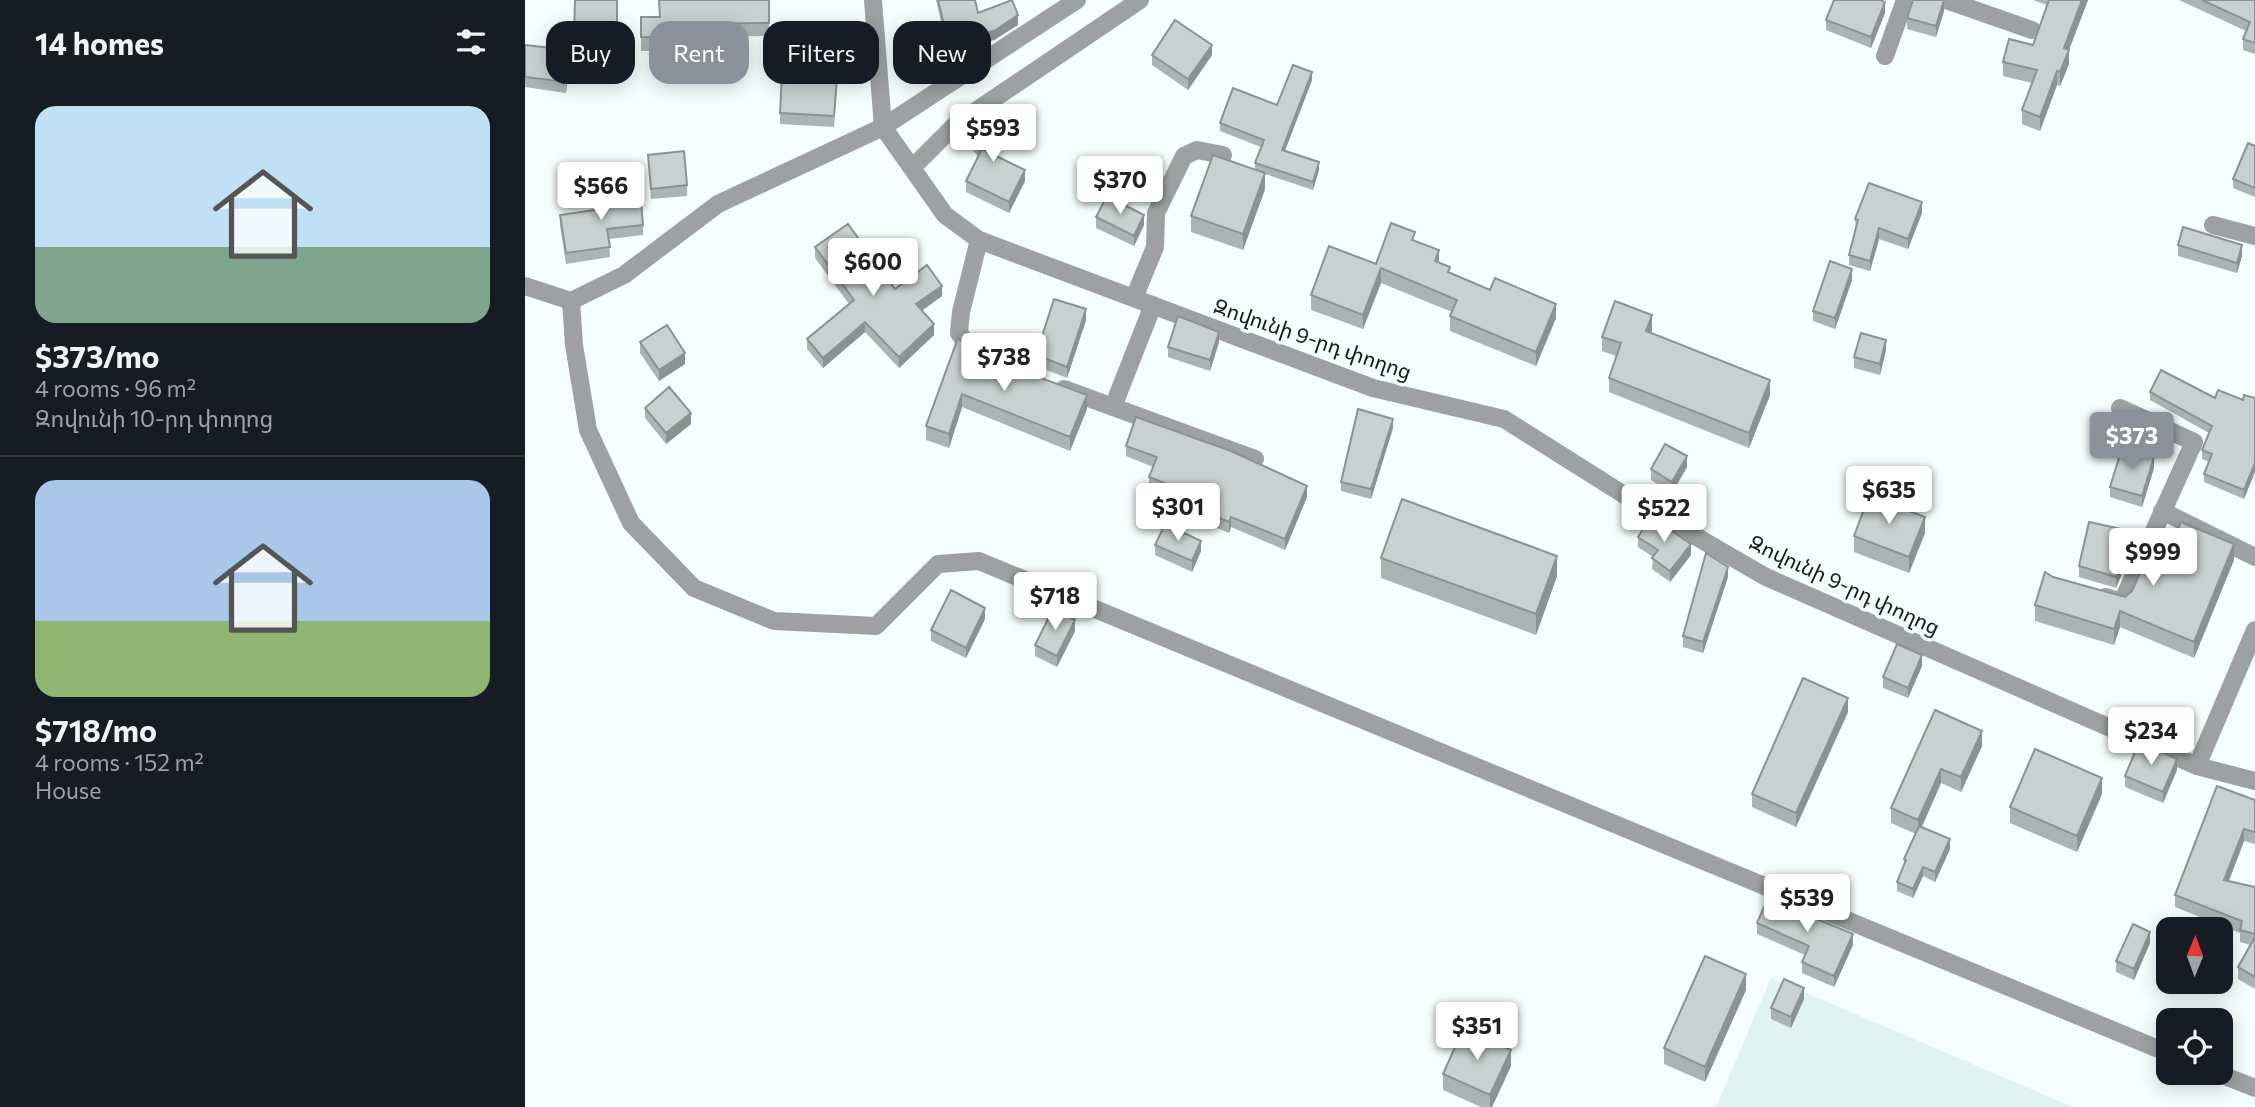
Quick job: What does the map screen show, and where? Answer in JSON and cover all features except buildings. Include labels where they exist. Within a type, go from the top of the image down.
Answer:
[{"type":"street","points":[[873,0],[883,127]]},
{"type":"street","points":[[525,286],[572,300],[624,275],[718,204],[883,127],[1077,0]]},
{"type":"street","points":[[912,168],[955,125],[1140,0]]},
{"type":"street","points":[[1885,56],[1905,0]]},
{"type":"street","points":[[1955,1],[2032,30]]},
{"type":"street","name":"Զովունի 9-րդ փողոց","points":[[883,127],[944,215],[979,240],[1373,388],[1504,419],[1626,496],[1766,577],[2197,766],[2255,781]]},
{"type":"street","points":[[1133,298],[1155,247],[1156,213],[1184,156],[1197,150],[1223,155]]},
{"type":"street","points":[[2213,225],[2255,236]]},
{"type":"street","points":[[979,240],[961,312],[959,333],[971,350],[1000,365]]},
{"type":"street","points":[[572,300],[574,345],[588,429],[631,523],[694,588],[774,621],[876,626],[939,564],[979,561],[2156,1048]]},
{"type":"street","points":[[1113,407],[1153,305]]},
{"type":"street","points":[[1051,384],[1255,459]]},
{"type":"street","points":[[2095,594],[2122,602],[2194,442],[2120,408]]},
{"type":"street","points":[[2162,511],[2255,557]]},
{"type":"street","points":[[2197,766],[2255,630]]},
{"type":"street","points":[[2233,1079],[2255,1088]]},
{"type":"shaded area","points":[[1771,978],[2073,1107],[1716,1107]]}]
